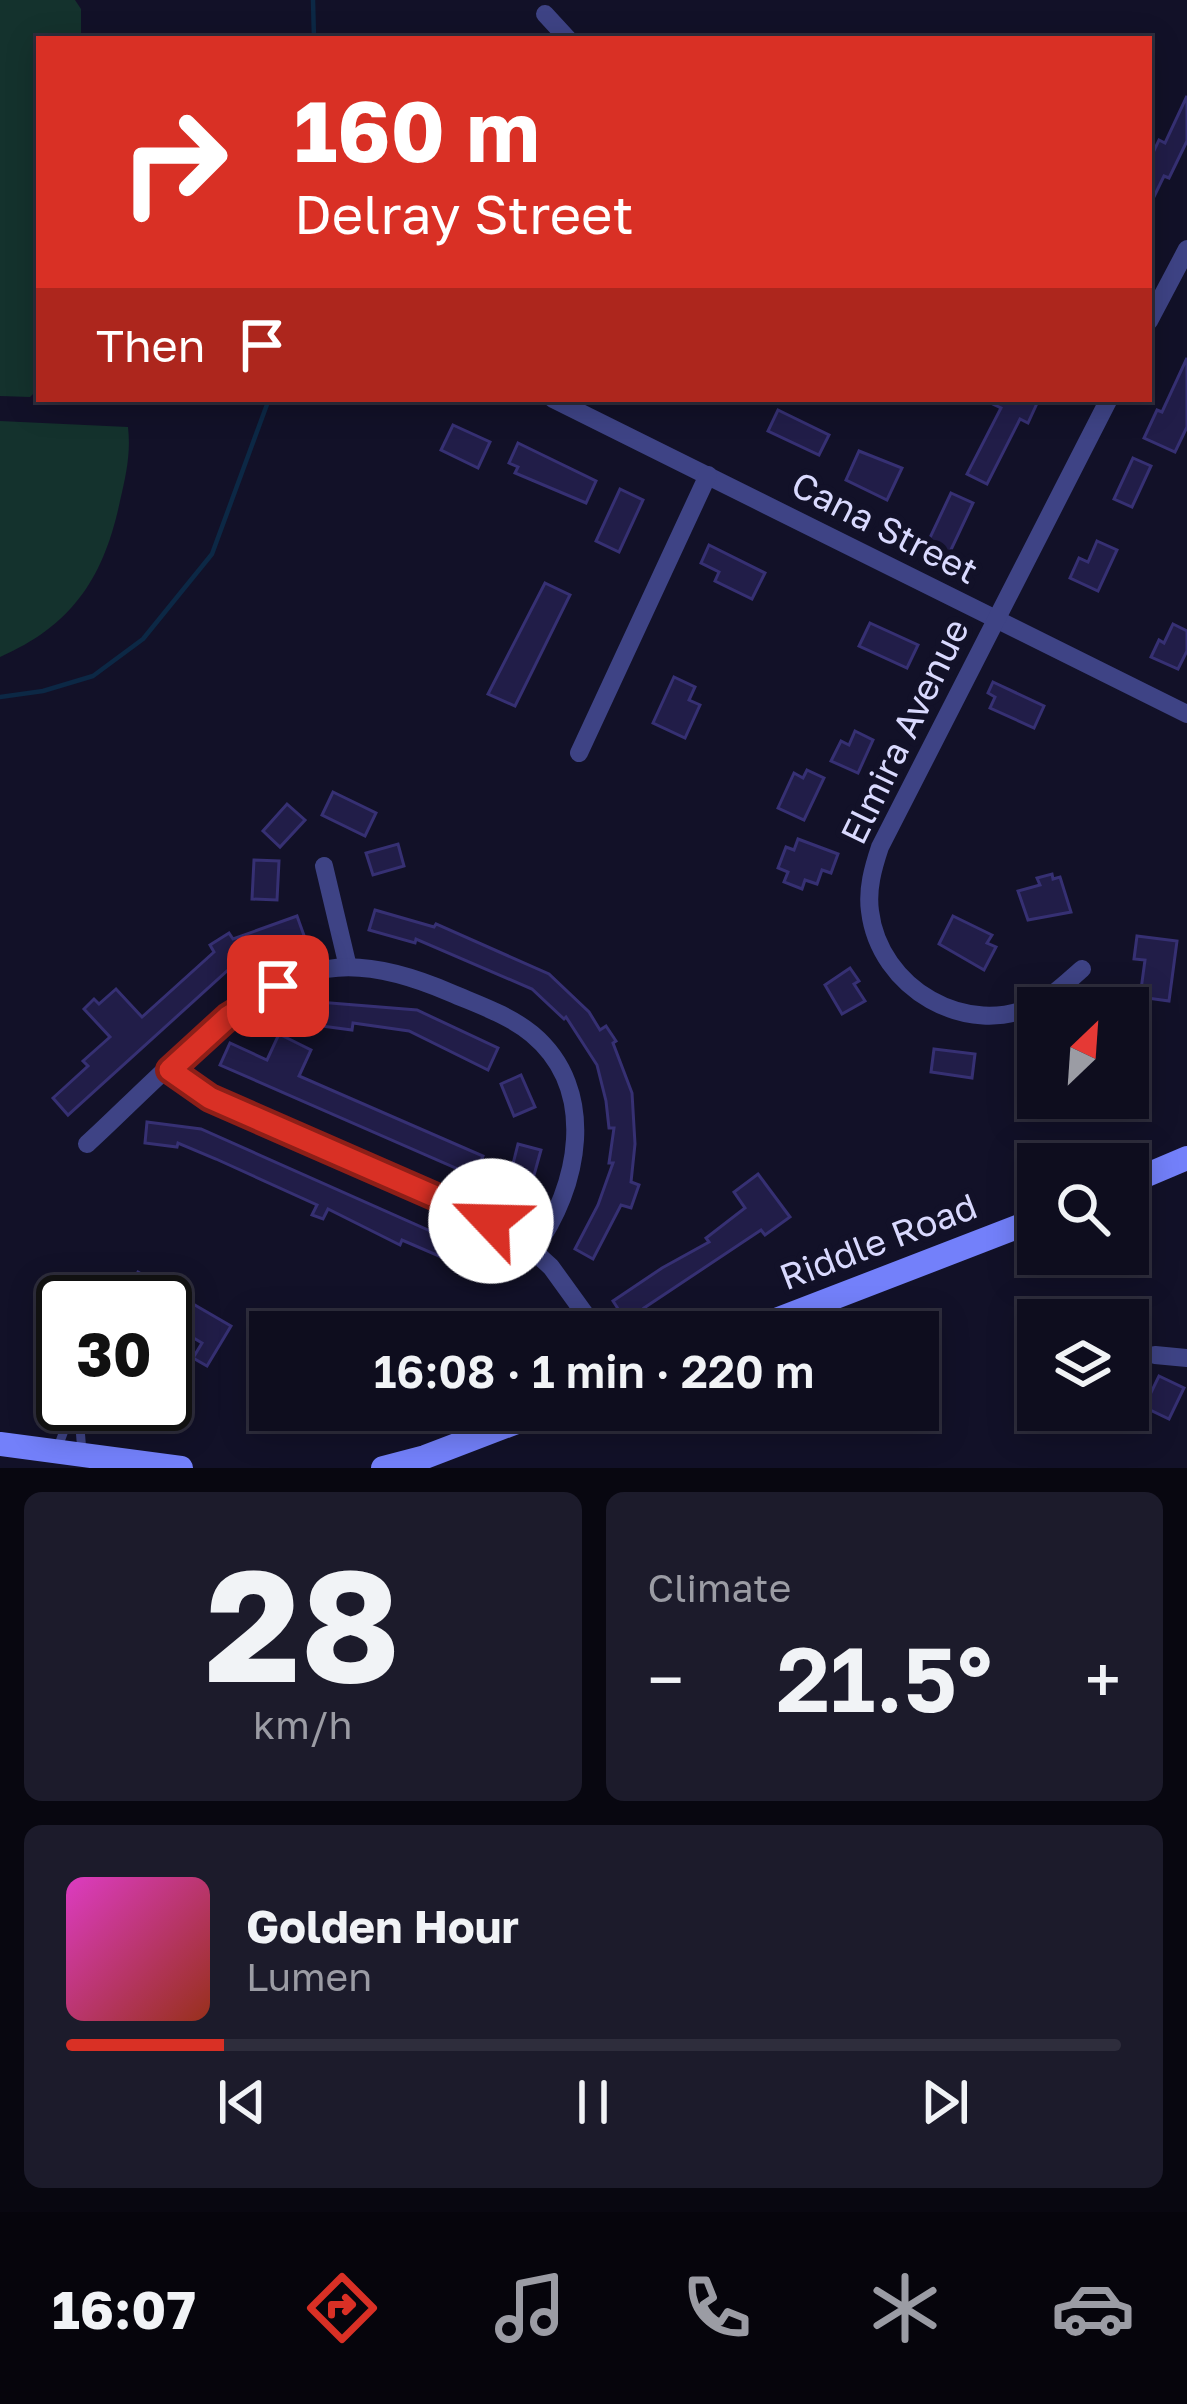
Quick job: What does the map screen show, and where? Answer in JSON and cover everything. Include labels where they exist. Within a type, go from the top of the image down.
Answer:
[{"type":"main road","points":[[1149,1174],[1187,1158]]},
{"type":"main road","name":"Riddle Road","points":[[799,1311],[1017,1227]]},
{"type":"main road","points":[[383,1468],[493,1431]]},
{"type":"main road","points":[[0,1444],[182,1468]]},
{"type":"street","points":[[545,14],[565,36]]},
{"type":"street","points":[[1155,293],[1187,249]]},
{"type":"street","name":"Cana Street","points":[[559,402],[1187,714]]},
{"type":"street","name":"Elmira Avenue","points":[[1082,969],[1055,993],[1025,1009],[992,1015],[963,1013],[934,1003],[909,986],[889,962],[874,928],[870,881],[880,848],[1107,402]]},
{"type":"street","points":[[579,753],[708,475]]},
{"type":"street","points":[[324,866],[348,967]]},
{"type":"street","points":[[86,1144],[252,999],[307,975],[348,967],[379,970],[440,988],[518,1023],[548,1050],[574,1105],[575,1150],[563,1201],[534,1250]]},
{"type":"street","points":[[170,1070],[210,1098],[491,1221],[534,1250],[584,1311]]},
{"type":"street","points":[[1155,1355],[1187,1358]]},
{"type":"lane","points":[[56,1452],[64,1431]]},
{"type":"lane","points":[[80,1431],[82,1455]]},
{"type":"green space","points":[[0,0],[75,0],[81,9],[81,36],[36,36],[36,391],[30,397],[0,396]]},
{"type":"green space","points":[[0,421],[128,427],[129,446],[113,528],[94,575],[66,614],[0,657]]},
{"type":"building","points":[[1187,96],[1187,141],[1152,201],[1152,155],[1159,140],[1165,143]]},
{"type":"building","points":[[1187,358],[1187,427],[1175,452],[1144,438]]},
{"type":"building","points":[[988,402],[1038,402],[1028,423],[1020,419],[987,484],[967,474],[1001,408]]},
{"type":"building","points":[[778,410],[829,435],[819,455],[768,431]]},
{"type":"building","points":[[453,425],[490,442],[478,468],[441,450]]},
{"type":"building","points":[[518,443],[596,481],[586,503],[515,473],[518,467],[509,463]]},
{"type":"building","points":[[859,451],[902,468],[887,500],[846,480]]},
{"type":"building","points":[[1133,458],[1151,466],[1132,507],[1114,499]]},
{"type":"building","points":[[620,489],[643,500],[619,552],[596,541]]},
{"type":"building","points":[[951,493],[973,503],[949,554],[927,544]]},
{"type":"building","points":[[1097,541],[1117,550],[1098,591],[1070,578],[1079,558],[1088,562]]},
{"type":"building","points":[[709,545],[765,573],[752,599],[715,581],[719,572],[701,563]]},
{"type":"building","points":[[545,583],[570,595],[515,706],[488,694]]},
{"type":"building","points":[[870,623],[918,645],[907,668],[859,646]]},
{"type":"building","points":[[1173,624],[1187,631],[1187,651],[1178,669],[1151,657]]},
{"type":"building","points":[[674,677],[695,687],[689,700],[700,705],[685,738],[653,723]]},
{"type":"building","points":[[993,682],[1044,706],[1034,728],[990,708],[995,697],[988,693]]},
{"type":"building","points":[[855,731],[873,740],[858,773],[831,761],[841,741],[849,745]]},
{"type":"building","points":[[807,770],[824,778],[804,820],[778,808],[794,773],[803,778]]},
{"type":"building","points":[[333,792],[376,813],[365,836],[322,815]]},
{"type":"building","points":[[287,804],[305,820],[280,847],[263,831]]},
{"type":"building","points":[[798,839],[838,854],[831,873],[822,870],[817,884],[805,880],[802,889],[784,882],[788,872],[778,868],[786,847],[794,850]]},
{"type":"building","points":[[398,844],[404,866],[373,875],[366,853]]},
{"type":"building","points":[[254,860],[279,861],[277,900],[252,899]]},
{"type":"building","points":[[1052,874],[1053,879],[1060,877],[1071,912],[1028,920],[1018,891],[1040,885],[1037,878]]},
{"type":"building","points":[[375,910],[436,924],[549,974],[616,1041],[632,1093],[631,1182],[639,1185],[631,1208],[621,1205],[593,1259],[575,1249],[613,1163],[609,1163],[614,1128],[609,1128],[597,1065],[566,1017],[532,989],[416,939],[415,943],[369,930]]},
{"type":"building","points":[[297,916],[306,941],[268,954],[266,948],[227,971],[68,1115],[53,1098],[88,1066],[83,1061],[110,1037],[84,1009],[94,999],[99,1004],[116,989],[142,1017],[214,952],[210,945],[229,933],[233,939]]},
{"type":"building","points":[[953,916],[992,935],[987,943],[996,947],[984,970],[939,944]]},
{"type":"building","points":[[1137,936],[1177,941],[1169,1001],[1149,998],[1149,987],[1141,987],[1145,960],[1134,959]]},
{"type":"building","points":[[850,968],[865,1001],[842,1014],[825,985]]},
{"type":"building","points":[[318,1002],[417,1010],[498,1048],[488,1070],[409,1031],[353,1023],[352,1030],[314,1025]]},
{"type":"building","points":[[279,1034],[311,1050],[299,1076],[483,1156],[474,1176],[220,1065],[230,1043],[267,1060]]},
{"type":"building","points":[[934,1049],[975,1054],[972,1078],[931,1072]]},
{"type":"building","points":[[521,1075],[535,1107],[514,1116],[501,1084]]},
{"type":"building","points":[[147,1122],[201,1129],[491,1258],[483,1275],[402,1240],[400,1245],[328,1209],[323,1219],[312,1215],[317,1205],[216,1159],[178,1143],[177,1147],[145,1143]]},
{"type":"building","points":[[518,1144],[541,1150],[531,1186],[509,1180]]},
{"type":"building","points":[[758,1174],[790,1217],[765,1235],[761,1230],[646,1311],[619,1311],[613,1301],[709,1242],[706,1238],[745,1208],[734,1192]]},
{"type":"building","points":[[192,1303],[231,1326],[207,1366],[193,1358],[202,1343],[192,1337]]},
{"type":"building","points":[[1159,1376],[1184,1388],[1169,1419],[1149,1409],[1149,1397]]},
{"type":"waterway","points":[[313,0],[314,36]]},
{"type":"waterway","points":[[0,697],[43,691],[93,676],[143,639],[212,554],[268,402]]},
{"type":"route","points":[[278,986],[228,1017],[170,1070],[210,1098],[491,1221]]}]
